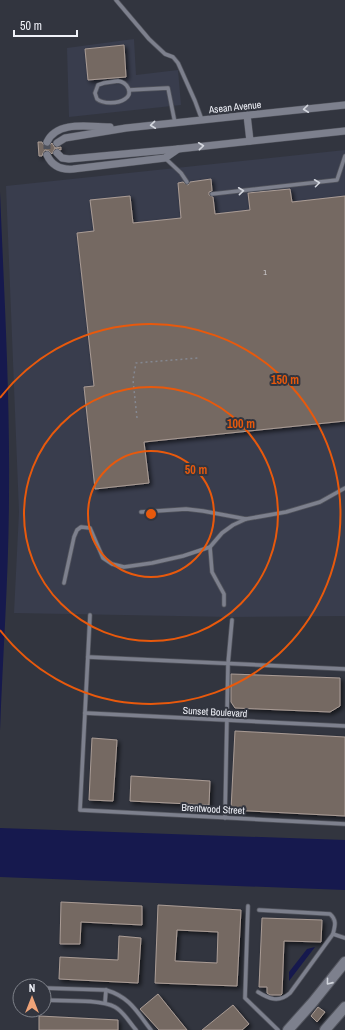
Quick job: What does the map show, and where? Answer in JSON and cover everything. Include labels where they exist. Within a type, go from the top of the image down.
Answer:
[{"type":"street","name":"Asean Avenue","points":[[52,142],[54,133],[66,128],[84,126],[126,128],[345,105]]},
{"type":"street","points":[[247,116],[250,141]]},
{"type":"street","points":[[178,149],[168,156],[68,169],[57,167],[50,160],[52,154],[69,159],[345,131]]},
{"type":"street","points":[[288,1030],[345,962]]},
{"type":"street","points":[[325,1030],[345,1007]]},
{"type":"lane","points":[[116,0],[149,39],[165,54],[173,57],[178,63],[202,120]]},
{"type":"lane","points":[[118,81],[126,85],[129,90],[128,96],[123,100],[106,103],[100,101],[95,94],[96,87],[101,84],[118,81]]},
{"type":"lane","points":[[129,90],[168,88],[175,123]]},
{"type":"lane","points":[[168,156],[186,182]]},
{"type":"lane","points":[[212,194],[337,180],[345,156]]},
{"type":"lane","points":[[64,583],[74,537],[77,530],[81,527],[90,528],[103,558],[112,564],[124,567],[152,563],[183,556],[210,547],[222,533],[233,525],[246,519],[286,512],[320,502],[345,488]]},
{"type":"lane","points":[[141,512],[192,510],[246,519]]},
{"type":"lane","points":[[210,547],[212,572],[224,594],[224,605]]},
{"type":"lane","points":[[85,713],[90,615]]},
{"type":"lane","points":[[225,818],[228,664],[232,620]]},
{"type":"lane","points":[[88,657],[345,669]]},
{"type":"lane","name":"Sunset Boulevard","points":[[85,713],[345,726]]},
{"type":"lane","name":"Brentwood Street","points":[[85,713],[80,810],[345,824]]},
{"type":"lane","points":[[248,906],[245,998],[278,1030]]},
{"type":"lane","points":[[258,992],[277,1000],[286,997],[333,934],[336,926],[333,916],[330,914],[259,910]]},
{"type":"lane","points":[[333,934],[345,938]]},
{"type":"lane","points":[[52,988],[106,990],[123,996],[151,1030]]},
{"type":"lane","points":[[106,990],[106,1003]]},
{"type":"lane","points":[[52,1000],[106,1003],[115,1007],[122,1013],[136,1030]]},
{"type":"path","points":[[137,418],[132,380],[136,363],[198,358]]},
{"type":"shaded area","points":[[134,39],[136,75],[178,70],[181,105],[69,117],[67,48]]},
{"type":"shaded area","points":[[345,150],[345,616],[232,617],[14,613],[19,512],[6,186]]},
{"type":"shaded area","points":[[0,192],[9,417],[9,522],[0,731]]},
{"type":"shaded area","points":[[0,828],[345,840],[345,890],[0,877]]},
{"type":"shaded area","points":[[315,947],[289,981],[289,972],[307,949]]},
{"type":"building","points":[[124,45],[126,77],[88,80],[85,49]]},
{"type":"building","points":[[38,142],[42,142],[46,147],[52,143],[55,148],[52,154],[45,150],[42,156],[39,156]]},
{"type":"building","points":[[211,179],[212,191],[209,192],[209,195],[213,197],[215,214],[250,210],[248,193],[290,189],[292,202],[345,196],[345,421],[144,442],[149,483],[95,489],[84,387],[94,386],[77,233],[94,231],[90,200],[130,196],[133,223],[181,218],[178,183],[183,182],[188,185],[190,182]]},
{"type":"building","points":[[231,674],[340,678],[340,706],[330,712],[235,708],[231,702]]},
{"type":"building","points":[[235,731],[345,737],[345,816],[231,810]]},
{"type":"building","points":[[92,738],[117,740],[113,801],[89,800]]},
{"type":"building","points":[[131,776],[210,781],[209,805],[130,801]]},
{"type":"building","points":[[61,902],[142,906],[142,925],[81,922],[80,944],[60,944]]},
{"type":"building","points":[[158,905],[241,910],[237,986],[155,983]],"holes":[[[177,930],[218,932],[217,963],[175,961]]]},
{"type":"building","points":[[262,918],[322,920],[321,942],[284,941],[281,995],[270,995],[267,993],[267,987],[259,987]]},
{"type":"building","points":[[119,936],[141,938],[138,983],[59,979],[60,957],[118,960]]},
{"type":"building","points":[[158,994],[187,1030],[159,1030],[140,1009]]},
{"type":"building","points":[[233,1005],[249,1024],[242,1030],[202,1030]]},
{"type":"building","points":[[318,1007],[325,1012],[317,1022],[311,1016]]},
{"type":"building","points":[[52,1017],[118,1020],[118,1030],[39,1030],[39,1018],[52,1018]]},
{"type":"tunnel","points":[[47,142],[47,155]]}]
